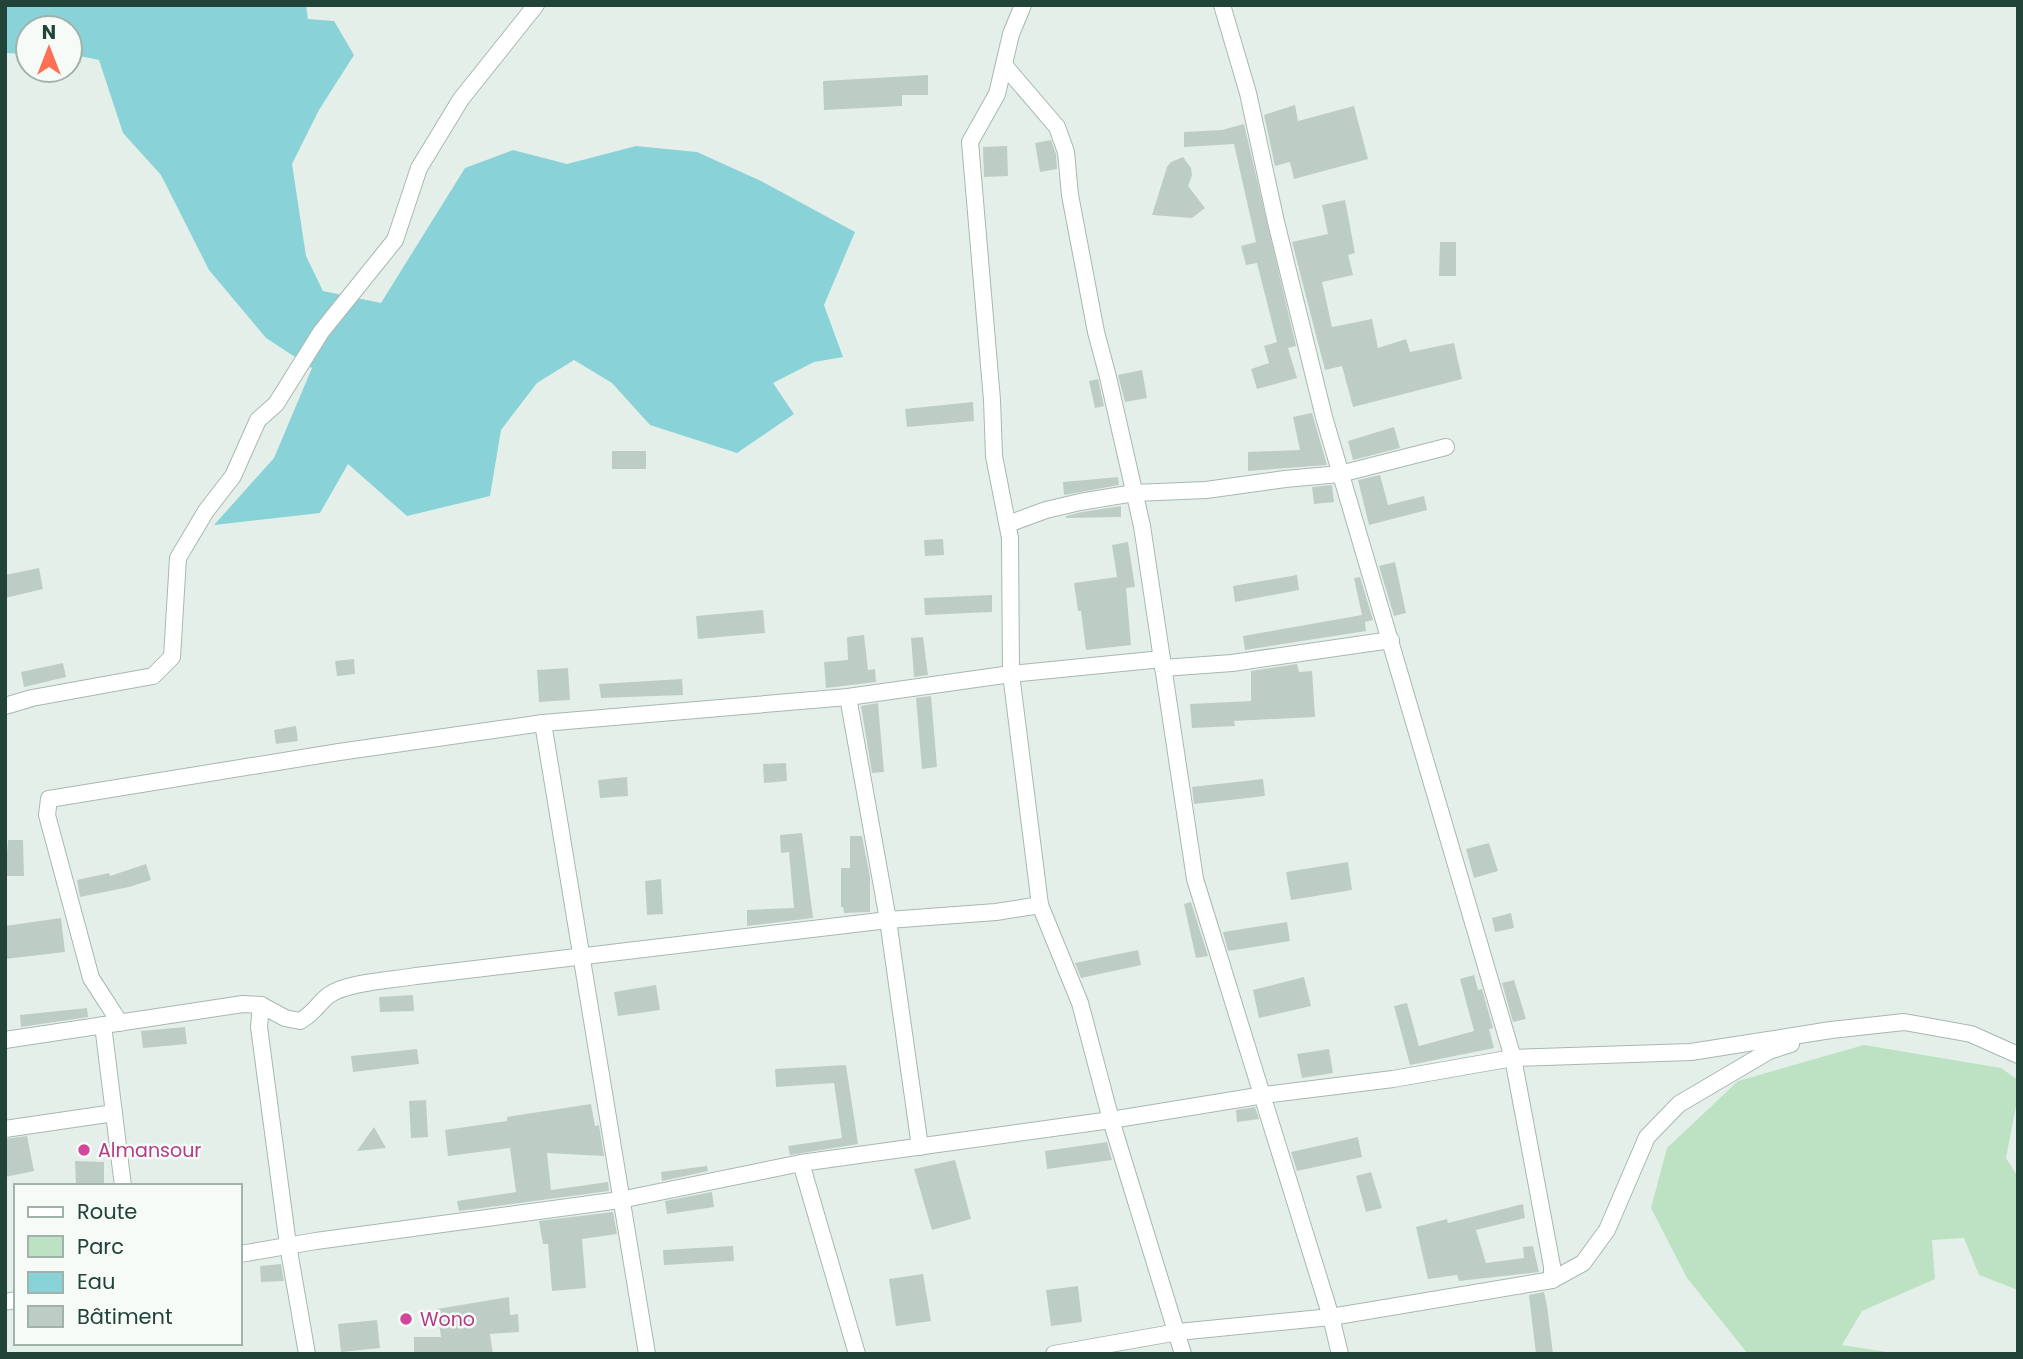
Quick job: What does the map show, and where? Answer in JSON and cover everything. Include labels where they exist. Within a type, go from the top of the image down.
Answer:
[{"type":"street","points":[[5,706],[32,698],[153,676],[172,657],[178,558],[233,475],[258,420],[276,404],[321,332],[395,240],[419,168],[461,99],[536,5]]},
{"type":"street","points":[[1023,5],[1011,34],[997,94],[970,142],[992,400],[994,456],[1010,538],[1011,674],[1040,905],[1080,1003],[1111,1121],[1183,1354]]},
{"type":"street","points":[[1222,5],[1248,93],[1276,222],[1340,474],[1513,1058],[1552,1266],[1552,1280]]},
{"type":"street","points":[[1004,65],[1057,127],[1066,152],[1070,195],[1096,332],[1142,526],[1195,879],[1264,1095],[1340,1354]]},
{"type":"street","points":[[1008,524],[1046,510],[1080,502],[1134,493],[1206,490],[1340,474],[1446,447]]},
{"type":"street","points":[[120,1023],[91,978],[47,815],[49,799],[339,752],[543,723],[848,697],[1011,674],[1162,664],[1232,663],[1391,639]]},
{"type":"street","points":[[848,697],[888,920],[920,1147]]},
{"type":"street","points":[[543,723],[647,1354]]},
{"type":"street","points":[[5,1040],[243,1004],[261,1005],[285,1018],[300,1021],[313,1014],[330,995],[350,987],[416,976],[888,920],[996,912],[1040,905]]},
{"type":"street","points":[[261,1005],[259,1027],[288,1245],[307,1354]]},
{"type":"street","points":[[242,1254],[620,1200],[801,1164],[1111,1121],[1264,1095],[1393,1079],[1513,1058],[1691,1052],[1831,1030],[1904,1022],[1971,1034],[2018,1055]]},
{"type":"street","points":[[103,1025],[123,1184]]},
{"type":"street","points":[[1054,1354],[1178,1332],[1331,1317],[1552,1280],[1583,1263],[1607,1230],[1647,1137],[1679,1104],[1769,1051],[1831,1030]]},
{"type":"street","points":[[5,1129],[114,1113]]},
{"type":"street","points":[[801,1164],[857,1354]]},
{"type":"green space","points":[[1864,1045],[2001,1068],[2018,1080],[2018,1096],[2006,1158],[2018,1177],[2018,1290],[1979,1275],[1964,1238],[1932,1240],[1935,1279],[1862,1311],[1842,1345],[1900,1354],[1748,1354],[1687,1278],[1651,1208],[1667,1148],[1738,1081]]},
{"type":"water","points":[[5,5],[306,5],[308,19],[334,21],[354,55],[319,110],[292,164],[306,256],[323,291],[381,303],[465,168],[513,150],[567,164],[636,146],[697,152],[761,181],[855,232],[824,305],[843,357],[814,362],[773,383],[794,414],[737,453],[650,425],[612,383],[574,360],[537,383],[501,430],[490,496],[407,516],[348,464],[320,513],[214,525],[274,458],[312,368],[266,338],[209,270],[161,175],[123,133],[99,60],[84,57],[84,14],[14,14],[14,53],[5,53]]},
{"type":"building","points":[[928,75],[928,95],[902,95],[902,106],[824,110],[823,81]]},
{"type":"building","points":[[1295,105],[1298,121],[1354,106],[1368,159],[1294,179],[1290,162],[1275,166],[1264,115]]},
{"type":"building","points":[[1244,124],[1296,346],[1288,348],[1297,378],[1257,389],[1251,369],[1269,363],[1264,346],[1277,342],[1257,263],[1246,265],[1241,246],[1256,242],[1234,144],[1184,147],[1184,132],[1222,130]]},
{"type":"building","points":[[1051,140],[1057,169],[1040,172],[1035,143]]},
{"type":"building","points":[[1007,146],[1008,176],[984,177],[983,147]]},
{"type":"building","points":[[1183,157],[1191,168],[1192,175],[1188,186],[1205,208],[1192,218],[1152,215],[1167,167],[1171,162]]},
{"type":"building","points":[[1345,200],[1355,253],[1348,255],[1353,275],[1322,282],[1332,327],[1372,319],[1378,348],[1406,339],[1410,352],[1454,343],[1462,379],[1353,407],[1342,366],[1325,370],[1292,242],[1328,234],[1322,205]]},
{"type":"building","points":[[1440,242],[1456,242],[1456,276],[1439,276]]},
{"type":"building","points":[[1142,370],[1147,398],[1125,402],[1118,375]]},
{"type":"building","points":[[1098,379],[1104,406],[1095,408],[1089,381]]},
{"type":"building","points":[[973,402],[974,421],[907,427],[905,409]]},
{"type":"building","points":[[1312,413],[1327,465],[1248,471],[1248,452],[1300,450],[1293,417]]},
{"type":"building","points":[[1394,427],[1400,448],[1353,460],[1348,441]]},
{"type":"building","points":[[612,451],[646,451],[646,469],[612,469]]},
{"type":"building","points":[[1380,475],[1388,505],[1424,496],[1427,510],[1369,525],[1358,480]]},
{"type":"building","points":[[1118,477],[1119,485],[1064,495],[1063,482]]},
{"type":"building","points":[[1332,485],[1334,502],[1314,504],[1312,487]]},
{"type":"building","points":[[1121,506],[1121,517],[1066,518],[1082,512]]},
{"type":"building","points":[[943,539],[944,555],[925,556],[924,540]]},
{"type":"building","points":[[1128,542],[1135,587],[1126,588],[1131,645],[1086,650],[1074,583],[1117,577],[1112,545]]},
{"type":"building","points":[[1395,562],[1406,613],[1394,616],[1379,566]]},
{"type":"building","points":[[39,568],[43,589],[5,598],[5,575]]},
{"type":"building","points":[[1297,575],[1299,590],[1235,602],[1233,586]]},
{"type":"building","points":[[1360,577],[1373,620],[1365,622],[1366,631],[1245,650],[1243,636],[1362,615],[1354,578]]},
{"type":"building","points":[[992,595],[992,612],[925,615],[924,598]]},
{"type":"building","points":[[763,610],[765,633],[698,639],[696,616]]},
{"type":"building","points":[[864,635],[868,670],[875,669],[876,682],[826,688],[824,662],[848,660],[847,637]]},
{"type":"building","points":[[923,637],[928,675],[914,677],[911,638]]},
{"type":"building","points":[[354,659],[355,674],[337,676],[335,661]]},
{"type":"building","points":[[63,663],[66,677],[24,687],[21,672]]},
{"type":"building","points":[[1297,664],[1299,672],[1312,671],[1315,717],[1234,721],[1235,726],[1192,728],[1190,704],[1251,701],[1251,671]]},
{"type":"building","points":[[568,668],[570,700],[539,702],[537,670]]},
{"type":"building","points":[[682,679],[683,695],[601,698],[599,684]]},
{"type":"building","points":[[931,696],[937,767],[922,769],[916,698]]},
{"type":"building","points":[[878,703],[884,772],[872,773],[861,706]]},
{"type":"building","points":[[296,726],[298,741],[276,744],[274,730]]},
{"type":"building","points":[[786,763],[787,781],[764,783],[763,764]]},
{"type":"building","points":[[627,777],[628,796],[600,798],[598,780]]},
{"type":"building","points":[[1263,779],[1265,796],[1194,804],[1192,787]]},
{"type":"building","points":[[802,833],[813,918],[747,926],[747,910],[794,908],[789,852],[781,853],[780,835]]},
{"type":"building","points":[[850,836],[862,836],[870,877],[870,912],[844,913],[841,907],[841,868],[850,868]]},
{"type":"building","points":[[8,840],[23,840],[24,876],[5,876]]},
{"type":"building","points":[[1489,843],[1498,871],[1474,878],[1466,849]]},
{"type":"building","points":[[1348,862],[1352,890],[1291,900],[1286,872]]},
{"type":"building","points":[[146,864],[151,880],[80,897],[77,880],[109,873],[110,876]]},
{"type":"building","points":[[661,879],[663,914],[647,915],[645,881]]},
{"type":"building","points":[[1191,902],[1208,956],[1196,958],[1184,904]]},
{"type":"building","points":[[1511,913],[1514,928],[1495,932],[1492,918]]},
{"type":"building","points":[[61,918],[65,952],[5,959],[5,926]]},
{"type":"building","points":[[1287,922],[1290,941],[1228,951],[1223,932]]},
{"type":"building","points":[[1138,950],[1141,965],[1081,978],[1075,963]]},
{"type":"building","points":[[1474,975],[1478,990],[1482,989],[1493,1028],[1489,1029],[1494,1048],[1410,1065],[1394,1006],[1407,1003],[1419,1046],[1474,1031],[1460,979]]},
{"type":"building","points":[[1304,977],[1311,1006],[1259,1018],[1253,990]]},
{"type":"building","points":[[1514,980],[1526,1019],[1513,1022],[1502,983]]},
{"type":"building","points":[[656,985],[660,1010],[618,1016],[614,992]]},
{"type":"building","points":[[413,995],[414,1011],[380,1012],[379,997]]},
{"type":"building","points":[[87,1008],[88,1017],[21,1027],[20,1015]]},
{"type":"building","points":[[185,1027],[187,1044],[143,1048],[141,1031]]},
{"type":"building","points":[[417,1049],[419,1064],[353,1072],[351,1056]]},
{"type":"building","points":[[1329,1049],[1333,1073],[1302,1078],[1297,1054]]},
{"type":"building","points":[[846,1065],[858,1144],[790,1155],[788,1146],[842,1138],[834,1083],[776,1087],[775,1069]]},
{"type":"building","points":[[426,1100],[428,1137],[411,1138],[409,1101]]},
{"type":"building","points":[[591,1104],[595,1126],[599,1125],[604,1156],[547,1153],[551,1190],[608,1182],[609,1191],[459,1211],[457,1201],[516,1192],[510,1148],[448,1156],[445,1130]]},
{"type":"building","points":[[1255,1107],[1259,1119],[1237,1122],[1236,1110]]},
{"type":"building","points":[[374,1127],[386,1148],[357,1151]]},
{"type":"building","points":[[27,1136],[34,1171],[5,1177],[5,1139]]},
{"type":"building","points":[[1358,1137],[1362,1157],[1297,1171],[1291,1152]]},
{"type":"building","points":[[1107,1142],[1112,1160],[1047,1169],[1045,1151]]},
{"type":"building","points":[[955,1160],[971,1219],[932,1230],[914,1169]]},
{"type":"building","points":[[75,1161],[104,1162],[104,1184],[76,1184]]},
{"type":"building","points":[[707,1166],[708,1171],[662,1181],[661,1172]]},
{"type":"building","points":[[1371,1172],[1382,1208],[1366,1212],[1356,1176]]},
{"type":"building","points":[[712,1192],[714,1207],[667,1214],[665,1201]]},
{"type":"building","points":[[1523,1204],[1525,1218],[1476,1230],[1486,1263],[1524,1258],[1523,1247],[1533,1246],[1539,1272],[1459,1281],[1457,1275],[1428,1279],[1416,1227],[1447,1219],[1448,1223]]},
{"type":"building","points":[[613,1212],[617,1234],[582,1239],[586,1288],[552,1291],[548,1244],[543,1244],[539,1221]]},
{"type":"building","points":[[733,1246],[734,1261],[664,1265],[663,1250]]},
{"type":"building","points":[[281,1264],[284,1281],[261,1282],[260,1266]]},
{"type":"building","points":[[923,1274],[931,1321],[896,1326],[889,1279]]},
{"type":"building","points":[[1078,1286],[1082,1322],[1051,1326],[1046,1290]]},
{"type":"building","points":[[1544,1292],[1553,1354],[1536,1354],[1529,1295]]},
{"type":"building","points":[[509,1297],[510,1315],[518,1314],[519,1332],[490,1334],[493,1354],[414,1354],[414,1337],[441,1337],[437,1309]]},
{"type":"building","points":[[377,1320],[380,1348],[341,1352],[338,1324]]},
{"type":"place","name":"Almansour","points":[[84,1150]]},
{"type":"place","name":"Wono","points":[[406,1319]]}]
